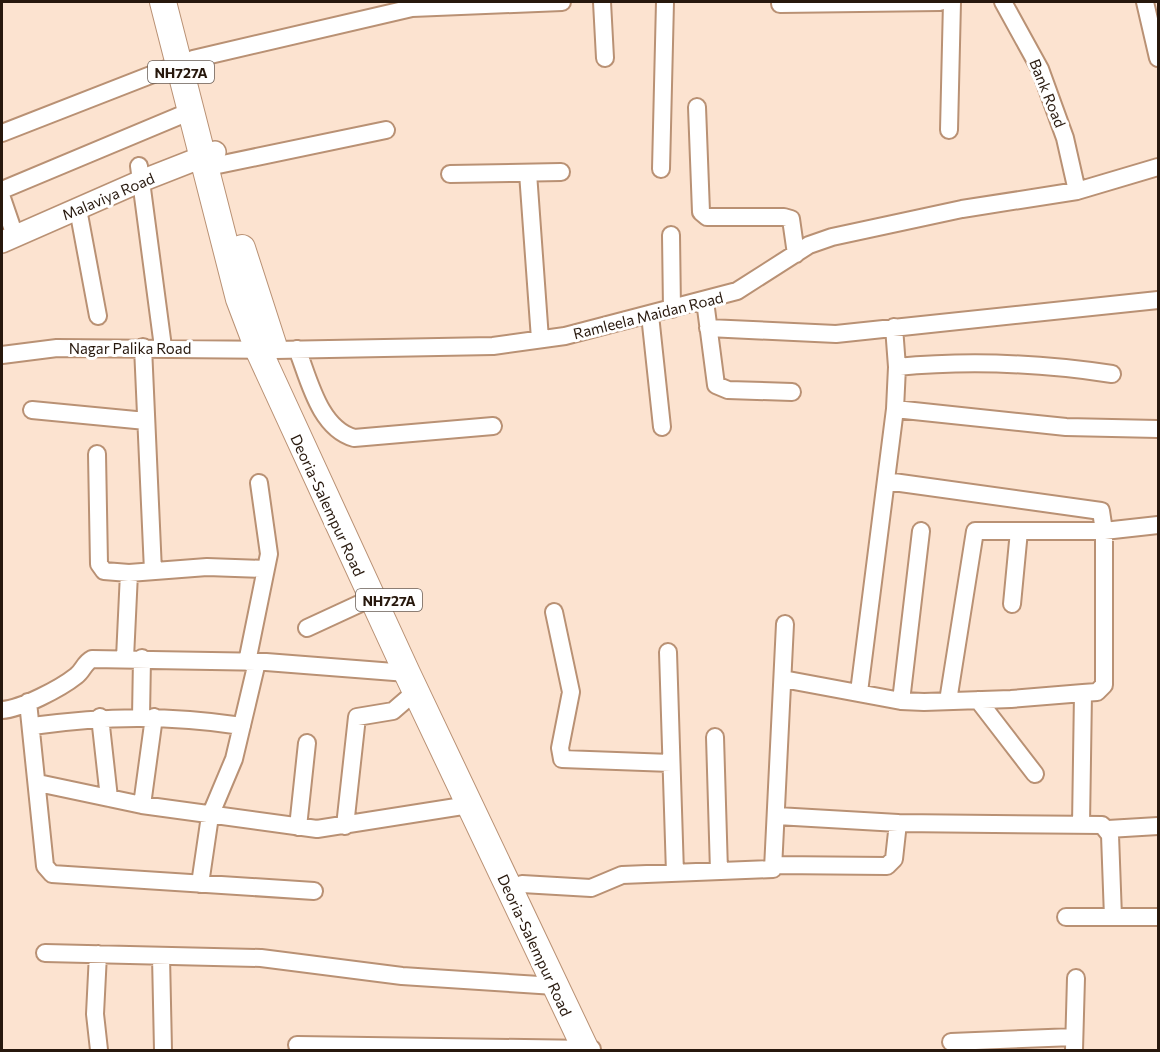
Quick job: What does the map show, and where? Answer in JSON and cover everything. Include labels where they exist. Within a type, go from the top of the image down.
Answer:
[{"type":"highway","name":"Deoria-Salempur Road","points":[[163,2],[186,61],[209,151],[239,299],[277,349],[314,442],[522,884],[591,1050]]},
{"type":"highway","name":"Deoria-Salempur Road","points":[[180,2],[191,111],[209,151]]},
{"type":"highway","name":"Deoria-Salempur Road","points":[[277,349],[372,598],[555,986],[591,1050]]},
{"type":"main road","name":"Malaviya Road","points":[[7,232],[140,173],[209,151]]},
{"type":"main road","name":"Malaviya Road","points":[[7,232],[78,209],[140,173]]},
{"type":"street","points":[[2,133],[186,61],[412,5],[562,2]]},
{"type":"street","points":[[602,2],[605,58]]},
{"type":"street","points":[[661,170],[665,2]]},
{"type":"street","points":[[780,4],[940,2]]},
{"type":"street","points":[[949,130],[952,2]]},
{"type":"street","name":"Bank Road","points":[[1003,2],[1040,69],[1065,138],[1077,191]]},
{"type":"street","points":[[1144,2],[1158,58]]},
{"type":"street","points":[[697,107],[701,212],[707,216],[791,219],[796,254]]},
{"type":"street","points":[[2,190],[191,111]]},
{"type":"street","points":[[209,151],[386,130]]},
{"type":"street","name":"Ramleela Maidan Road","points":[[277,349],[493,346],[540,339],[705,302],[737,291],[809,245],[832,237],[962,209],[1077,191],[1158,167]]},
{"type":"street","points":[[450,174],[561,172]]},
{"type":"street","points":[[140,173],[163,347]]},
{"type":"street","points":[[528,173],[540,339]]},
{"type":"street","points":[[2,198],[7,232]]},
{"type":"street","points":[[78,209],[98,316]]},
{"type":"street","points":[[671,235],[672,309]]},
{"type":"street","points":[[708,328],[813,334],[1158,300]]},
{"type":"street","points":[[705,302],[716,385],[728,390],[792,392]]},
{"type":"street","points":[[650,315],[662,427]]},
{"type":"street","points":[[859,692],[895,409],[897,367],[894,327]]},
{"type":"street","points":[[143,347],[153,571]]},
{"type":"street","name":"Nagar Palika Road","points":[[2,355],[57,348],[277,349]]},
{"type":"street","points":[[277,349],[335,430],[345,436],[354,438],[493,426]]},
{"type":"street","points":[[897,367],[983,362],[1026,363],[1112,374]]},
{"type":"street","points":[[895,409],[1045,425],[1158,429]]},
{"type":"street","points":[[32,410],[146,421]]},
{"type":"street","points":[[97,454],[99,564],[104,571],[129,573],[207,567],[266,569]]},
{"type":"street","points":[[783,679],[901,700],[978,700],[1083,693],[1101,689],[1106,677],[1103,513],[1098,510],[1031,503],[886,480]]},
{"type":"street","points":[[200,884],[210,816],[234,759],[242,726],[266,569],[268,543],[260,483]]},
{"type":"street","points":[[948,701],[975,531],[1104,531],[1158,525]]},
{"type":"street","points":[[901,700],[921,531]]},
{"type":"street","points":[[1012,604],[1018,531]]},
{"type":"street","points":[[129,573],[133,658],[148,717],[142,805]]},
{"type":"street","points":[[307,628],[372,598]]},
{"type":"street","points":[[554,612],[571,692],[560,748],[562,759],[671,763]]},
{"type":"street","points":[[522,884],[591,888],[615,876],[768,871],[774,865],[785,624]]},
{"type":"street","points":[[668,652],[675,873]]},
{"type":"street","points":[[2,710],[28,702],[75,677],[87,662],[93,659],[252,662],[411,682],[393,711],[357,717],[345,826]]},
{"type":"street","points":[[1081,825],[1083,693]]},
{"type":"street","points":[[978,700],[1035,774]]},
{"type":"street","points":[[28,702],[45,866],[52,874],[314,891]]},
{"type":"street","points":[[32,726],[100,717],[148,717],[242,726]]},
{"type":"street","points":[[100,717],[109,798]]},
{"type":"street","points":[[715,736],[718,872]]},
{"type":"street","points":[[298,827],[307,743]]},
{"type":"street","points":[[38,783],[142,805],[317,829],[469,805]]},
{"type":"street","points":[[777,816],[898,823],[1102,825],[1108,829],[1158,826]]},
{"type":"street","points":[[774,865],[887,866],[894,859],[898,823]]},
{"type":"street","points":[[1108,829],[1113,917]]},
{"type":"street","points":[[1066,917],[1158,917]]},
{"type":"street","points":[[45,953],[261,958],[402,976],[555,986]]},
{"type":"street","points":[[98,954],[95,1014],[99,1050]]},
{"type":"street","points":[[161,956],[163,1050]]},
{"type":"street","points":[[951,1042],[1074,1044],[1076,978]]},
{"type":"street","points":[[297,1045],[410,1049],[591,1050]]}]
